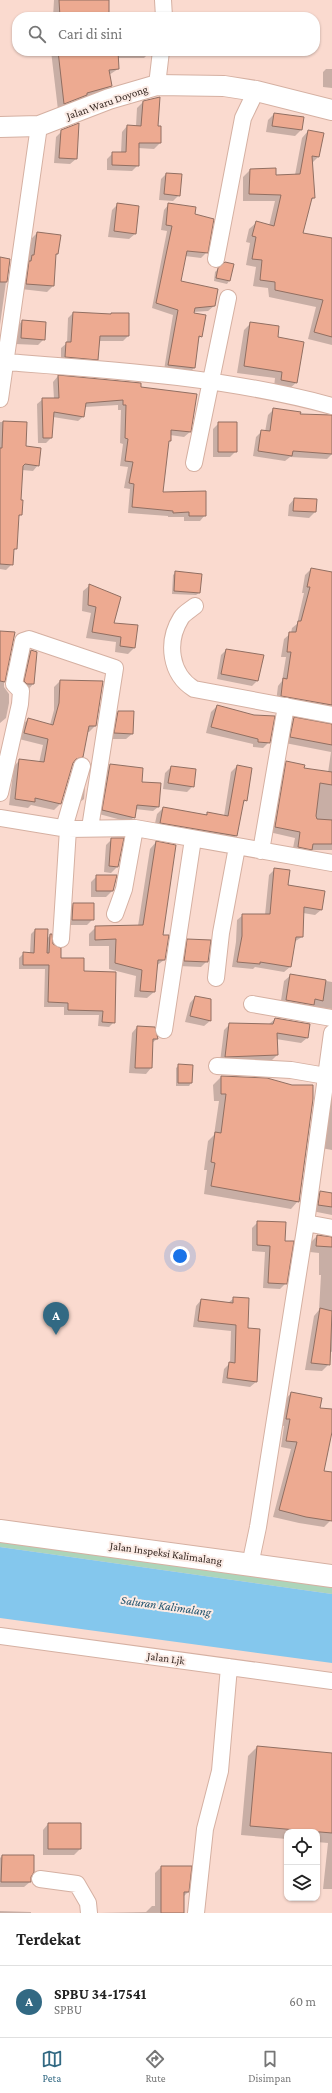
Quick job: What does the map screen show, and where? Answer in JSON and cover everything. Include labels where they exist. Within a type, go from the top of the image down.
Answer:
[{"type":"main road","name":"Jalan Inspeksi Kalimalang","points":[[0,1531],[332,1576]]},
{"type":"street","points":[[163,0],[164,12]]},
{"type":"street","points":[[157,85],[160,56]]},
{"type":"street","name":"Jalan Waru Doyong","points":[[0,127],[39,126],[110,99],[157,85],[224,86],[256,91],[332,110]]},
{"type":"street","points":[[216,259],[243,118],[256,91]]},
{"type":"street","points":[[0,399],[39,126]]},
{"type":"street","points":[[194,463],[228,298]]},
{"type":"street","points":[[6,362],[120,370],[269,391],[332,406]]},
{"type":"street","points":[[195,606],[182,617],[173,637],[173,660],[184,683],[194,689],[332,715]]},
{"type":"street","points":[[0,793],[20,704],[21,691],[14,684],[23,641],[29,639],[115,668],[90,828]]},
{"type":"street","points":[[261,851],[286,706]]},
{"type":"street","points":[[61,938],[66,829],[82,766]]},
{"type":"street","points":[[0,818],[66,829],[135,828],[332,863]]},
{"type":"street","points":[[115,914],[124,888],[135,828]]},
{"type":"street","points":[[164,1030],[193,839]]},
{"type":"street","points":[[216,978],[221,933],[237,847]]},
{"type":"street","points":[[252,1004],[332,1018]]},
{"type":"street","points":[[250,1565],[258,1527],[306,1223],[332,1033]]},
{"type":"street","points":[[217,1066],[291,1070],[326,1076]]},
{"type":"street","points":[[306,1223],[332,1228]]},
{"type":"street","name":"Jalan Ljk","points":[[0,1636],[332,1681]]},
{"type":"street","points":[[196,1913],[205,1829],[220,1771],[229,1667]]},
{"type":"street","points":[[40,1879],[77,1884],[88,1903],[89,1913]]},
{"type":"green space","points":[[0,1531],[332,1576],[332,1594],[0,1547]]},
{"type":"water","name":"Saluran Kalimalang","points":[[0,1547],[332,1594],[332,1663],[0,1618]]},
{"type":"building","points":[[59,0],[109,0],[109,12],[60,12]]},
{"type":"building","points":[[59,56],[118,56],[119,69],[109,70],[112,86],[87,93],[87,95],[64,104]]},
{"type":"building","points":[[160,97],[158,126],[161,126],[161,143],[139,143],[139,166],[112,165],[112,152],[126,152],[127,125],[141,126],[143,101]]},
{"type":"building","points":[[274,113],[304,117],[302,130],[272,126]]},
{"type":"building","points":[[79,123],[77,159],[59,158],[61,130]]},
{"type":"building","points":[[308,130],[324,133],[319,157],[312,156],[315,198],[312,198],[303,233],[332,238],[332,337],[314,332],[323,300],[275,290],[275,282],[260,280],[262,260],[252,259],[256,237],[252,236],[256,221],[274,226],[281,195],[249,194],[250,169],[276,168],[276,175],[300,174]]},
{"type":"building","points":[[166,173],[182,174],[180,196],[164,194]]},
{"type":"building","points":[[117,203],[139,206],[136,234],[114,231]]},
{"type":"building","points":[[168,203],[196,207],[195,214],[214,219],[208,253],[187,251],[181,281],[218,289],[215,306],[195,308],[194,313],[206,315],[202,337],[199,336],[195,368],[168,365],[178,310],[156,303],[172,226],[166,225]]},
{"type":"building","points":[[37,232],[61,235],[58,254],[56,254],[54,286],[26,284],[29,261],[31,261],[32,255],[34,255]]},
{"type":"building","points":[[0,257],[10,259],[7,282],[0,282]]},
{"type":"building","points":[[225,262],[234,264],[230,281],[216,278],[218,268]]},
{"type":"building","points":[[73,312],[111,314],[129,313],[129,336],[100,336],[98,360],[65,357],[66,342],[71,342]]},
{"type":"building","points":[[22,320],[46,322],[45,340],[21,338]]},
{"type":"building","points":[[250,322],[279,326],[278,337],[304,342],[297,383],[281,380],[282,372],[244,366]]},
{"type":"building","points":[[58,375],[141,383],[141,387],[197,394],[191,432],[171,430],[171,441],[169,441],[163,492],[206,491],[206,516],[189,516],[189,512],[173,513],[173,511],[132,507],[134,484],[129,483],[133,462],[125,461],[128,439],[125,438],[126,405],[123,405],[123,400],[86,403],[84,417],[54,412],[52,438],[43,438],[42,398],[59,398]]},
{"type":"building","points":[[273,408],[301,412],[300,414],[332,415],[332,454],[293,451],[292,456],[258,451],[261,430],[270,431]]},
{"type":"building","points":[[3,421],[27,422],[26,446],[41,448],[39,466],[25,464],[23,466],[21,500],[23,500],[22,515],[19,515],[17,549],[14,549],[13,565],[0,564],[0,448],[2,448]]},
{"type":"building","points":[[218,422],[237,422],[237,452],[218,452]]},
{"type":"building","points":[[294,498],[317,499],[316,512],[293,511]]},
{"type":"building","points":[[311,568],[332,572],[332,705],[281,696],[283,678],[287,679],[291,652],[287,652],[289,632],[296,632],[298,621],[301,621],[310,587],[307,587]]},
{"type":"building","points":[[175,571],[202,574],[200,593],[174,591]]},
{"type":"building","points":[[89,584],[121,597],[114,623],[138,625],[135,648],[120,646],[121,637],[92,632],[96,607],[88,605]]},
{"type":"building","points":[[0,631],[15,632],[5,682],[0,681]]},
{"type":"building","points":[[226,649],[264,655],[258,681],[221,674]]},
{"type":"building","points":[[31,650],[37,652],[34,684],[27,684],[24,681]]},
{"type":"building","points":[[60,680],[103,681],[96,726],[89,726],[83,757],[76,759],[73,763],[61,804],[35,798],[35,802],[15,799],[19,759],[44,762],[48,739],[24,733],[28,718],[53,725],[59,703]]},
{"type":"building","points":[[217,705],[254,715],[275,716],[270,743],[258,742],[258,739],[211,727]]},
{"type":"building","points":[[118,711],[134,711],[133,734],[114,733]]},
{"type":"building","points":[[294,717],[332,724],[332,745],[290,737]]},
{"type":"building","points":[[286,761],[305,765],[304,768],[332,772],[332,785],[320,783],[316,816],[317,819],[332,820],[332,844],[313,844],[312,850],[298,847],[300,832],[275,827]]},
{"type":"building","points":[[110,764],[143,768],[142,782],[161,783],[159,807],[137,805],[135,818],[102,810]]},
{"type":"building","points":[[237,765],[252,768],[247,801],[244,800],[237,836],[160,823],[163,807],[207,815],[207,812],[228,816]]},
{"type":"building","points":[[171,766],[196,769],[194,787],[168,783]]},
{"type":"building","points":[[111,838],[124,838],[118,867],[109,866]]},
{"type":"building","points":[[156,841],[176,845],[163,935],[169,935],[165,960],[158,960],[155,992],[140,991],[142,970],[115,963],[116,939],[95,940],[95,926],[143,925]]},
{"type":"building","points":[[274,868],[290,870],[288,885],[325,891],[322,910],[304,907],[303,937],[296,937],[291,967],[260,962],[260,964],[237,962],[242,936],[242,914],[270,914]]},
{"type":"building","points":[[96,875],[117,875],[113,891],[96,891]]},
{"type":"building","points":[[73,903],[94,903],[94,920],[72,920]]},
{"type":"building","points":[[35,929],[48,929],[47,953],[49,953],[50,934],[52,934],[53,944],[61,948],[61,958],[84,958],[84,971],[116,972],[115,1023],[102,1022],[103,1011],[68,1010],[68,1003],[48,1002],[49,965],[23,965],[23,952],[34,953]]},
{"type":"building","points":[[187,939],[211,940],[208,962],[184,961]]},
{"type":"building","points":[[290,974],[326,980],[323,1001],[315,999],[314,1005],[286,1000]]},
{"type":"building","points":[[195,996],[211,999],[211,1021],[190,1016]]},
{"type":"building","points":[[275,1018],[310,1024],[308,1038],[277,1033],[278,1055],[225,1057],[229,1023],[273,1024]]},
{"type":"building","points":[[137,1026],[155,1027],[158,1039],[153,1039],[152,1068],[135,1068]]},
{"type":"building","points":[[178,1064],[193,1065],[192,1083],[178,1083]]},
{"type":"building","points":[[221,1076],[267,1078],[292,1085],[313,1085],[313,1099],[299,1202],[211,1186],[215,1163],[211,1162],[215,1132],[221,1133],[226,1094],[221,1094]]},
{"type":"building","points":[[320,1191],[332,1193],[332,1207],[318,1205]]},
{"type":"building","points":[[257,1221],[286,1222],[285,1241],[294,1241],[287,1284],[268,1283],[270,1246],[257,1245]]},
{"type":"building","points":[[317,1235],[332,1237],[332,1247],[316,1246]]},
{"type":"building","points":[[233,1297],[249,1298],[248,1328],[260,1329],[257,1382],[227,1378],[229,1362],[235,1363],[236,1325],[198,1321],[201,1299],[233,1303]]},
{"type":"building","points":[[320,1308],[332,1311],[330,1365],[311,1363]]},
{"type":"building","points":[[291,1392],[322,1398],[320,1408],[332,1409],[332,1432],[324,1471],[332,1472],[332,1521],[306,1517],[279,1510],[297,1442],[286,1441],[290,1419],[286,1419]]},
{"type":"building","points":[[257,1746],[332,1753],[332,1833],[320,1832],[320,1829],[285,1829],[250,1826]]},
{"type":"building","points":[[48,1823],[81,1823],[81,1849],[48,1849]]},
{"type":"building","points":[[2,1855],[34,1855],[34,1872],[31,1877],[31,1882],[1,1882]]},
{"type":"building","points":[[161,1866],[192,1866],[189,1892],[184,1892],[184,1913],[161,1913]]},
{"type":"place","name":"SPBU 34-17541","points":[[56,1335]]}]
